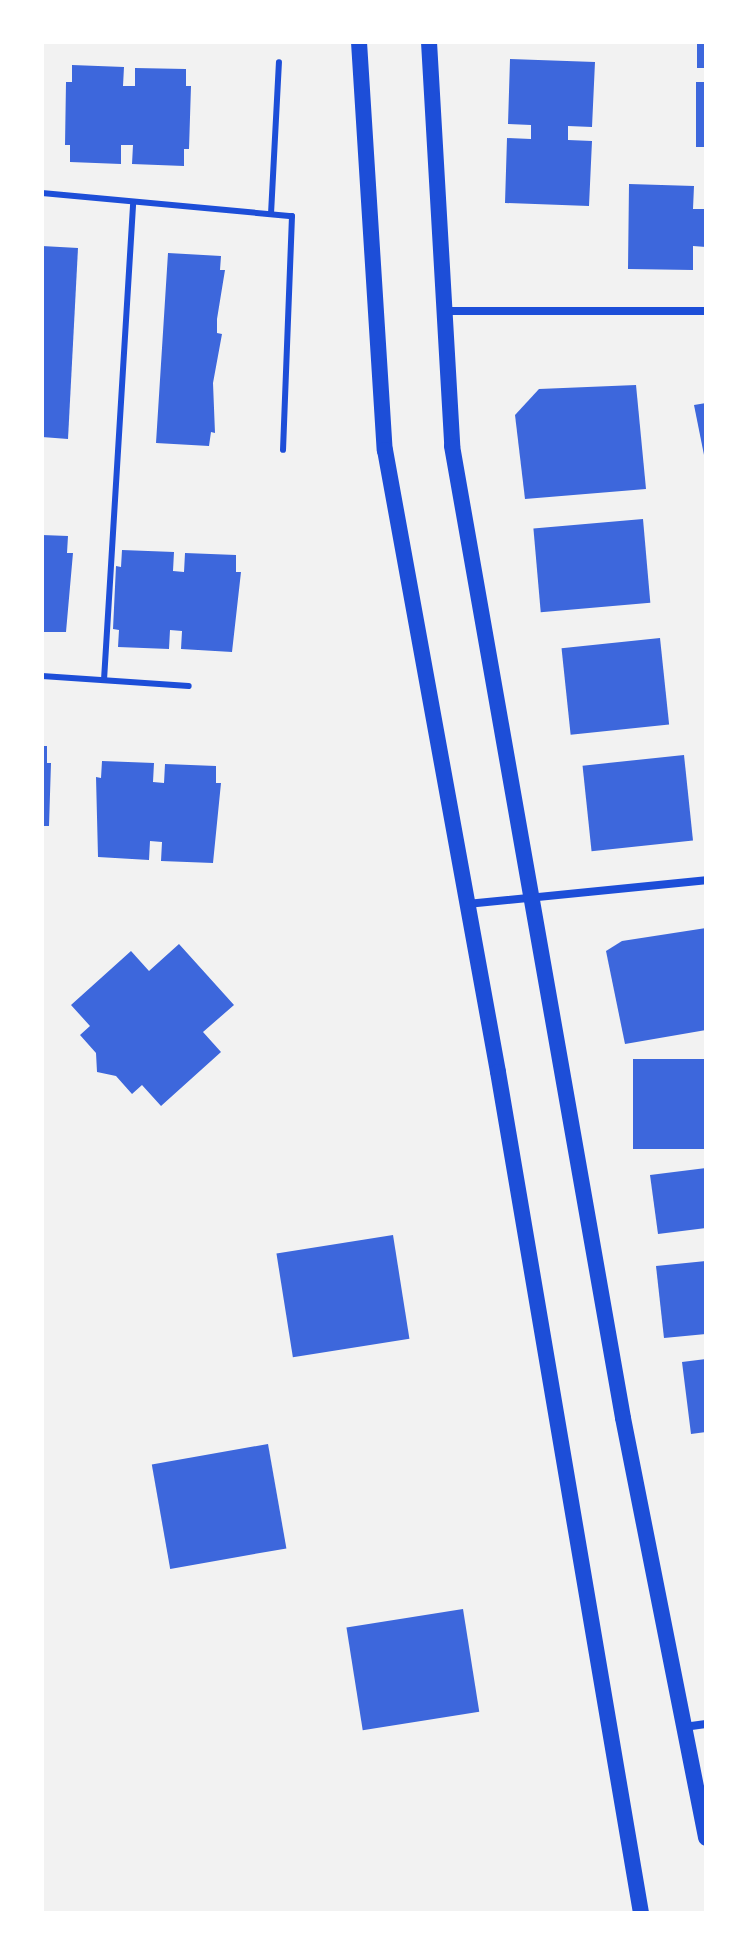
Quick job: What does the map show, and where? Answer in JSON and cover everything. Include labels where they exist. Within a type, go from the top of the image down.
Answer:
[{"type":"main road","points":[[359,42],[385,450],[467,904],[641,1913]]},
{"type":"main road","points":[[429,42],[452,446],[531,895],[706,1838]]},
{"type":"street","points":[[444,311],[706,311]]},
{"type":"street","points":[[467,904],[531,895],[706,880]]},
{"type":"street","points":[[684,1727],[706,1724]]},
{"type":"lane","points":[[271,214],[279,62]]},
{"type":"lane","points":[[42,193],[292,216],[283,450]]},
{"type":"lane","points":[[104,680],[133,202]]},
{"type":"lane","points":[[42,676],[189,686]]},
{"type":"building","points":[[697,42],[706,42],[706,68],[697,68]]},
{"type":"building","points":[[510,59],[595,62],[592,127],[568,126],[568,140],[592,141],[589,206],[505,203],[507,138],[531,139],[531,125],[508,124]]},
{"type":"building","points":[[72,65],[124,67],[123,86],[135,86],[135,68],[186,69],[186,86],[191,86],[189,149],[184,149],[184,166],[132,164],[133,145],[121,145],[121,164],[70,162],[70,145],[65,145],[66,82],[72,82]]},
{"type":"building","points":[[696,82],[706,82],[706,147],[696,147]]},
{"type":"building","points":[[629,184],[694,186],[693,209],[706,209],[706,247],[693,246],[693,270],[628,269]]},
{"type":"building","points":[[42,246],[78,248],[68,439],[42,437]]},
{"type":"building","points":[[168,253],[221,256],[220,270],[225,270],[217,319],[217,333],[222,334],[213,383],[215,433],[211,432],[209,446],[156,443]]},
{"type":"building","points":[[636,385],[646,489],[525,499],[515,415],[539,389]]},
{"type":"building","points":[[706,403],[706,460],[705,460],[694,405]]},
{"type":"building","points":[[643,519],[650,603],[541,612],[533,529]]},
{"type":"building","points":[[42,535],[68,536],[67,553],[73,553],[66,632],[42,632]]},
{"type":"building","points":[[122,550],[174,552],[173,571],[184,572],[185,553],[236,555],[236,572],[241,572],[232,652],[181,649],[182,631],[170,630],[169,649],[118,647],[119,630],[113,629],[116,566],[121,567]]},
{"type":"building","points":[[660,638],[669,725],[571,735],[562,648]]},
{"type":"building","points":[[42,746],[47,746],[47,763],[51,763],[49,826],[42,826]]},
{"type":"building","points":[[684,755],[693,841],[592,851],[583,766]]},
{"type":"building","points":[[102,761],[154,763],[153,782],[164,783],[165,764],[216,766],[216,783],[221,783],[213,863],[161,861],[162,842],[150,841],[149,860],[98,857],[96,777],[101,778]]},
{"type":"building","points":[[706,928],[706,1030],[625,1044],[606,951],[622,941]]},
{"type":"building","points":[[179,944],[234,1005],[203,1032],[221,1052],[161,1106],[142,1085],[132,1094],[116,1076],[97,1072],[96,1053],[80,1035],[90,1026],[71,1005],[131,951],[149,971]]},
{"type":"building","points":[[633,1059],[706,1059],[706,1149],[633,1149]]},
{"type":"building","points":[[706,1168],[706,1228],[658,1234],[650,1175]]},
{"type":"building","points":[[393,1235],[409,1339],[293,1357],[276,1253]]},
{"type":"building","points":[[706,1261],[706,1334],[664,1338],[656,1266]]},
{"type":"building","points":[[706,1359],[706,1432],[691,1434],[682,1362]]},
{"type":"building","points":[[268,1444],[286,1548],[170,1569],[152,1464]]},
{"type":"building","points":[[463,1609],[479,1712],[363,1730],[346,1627]]}]
